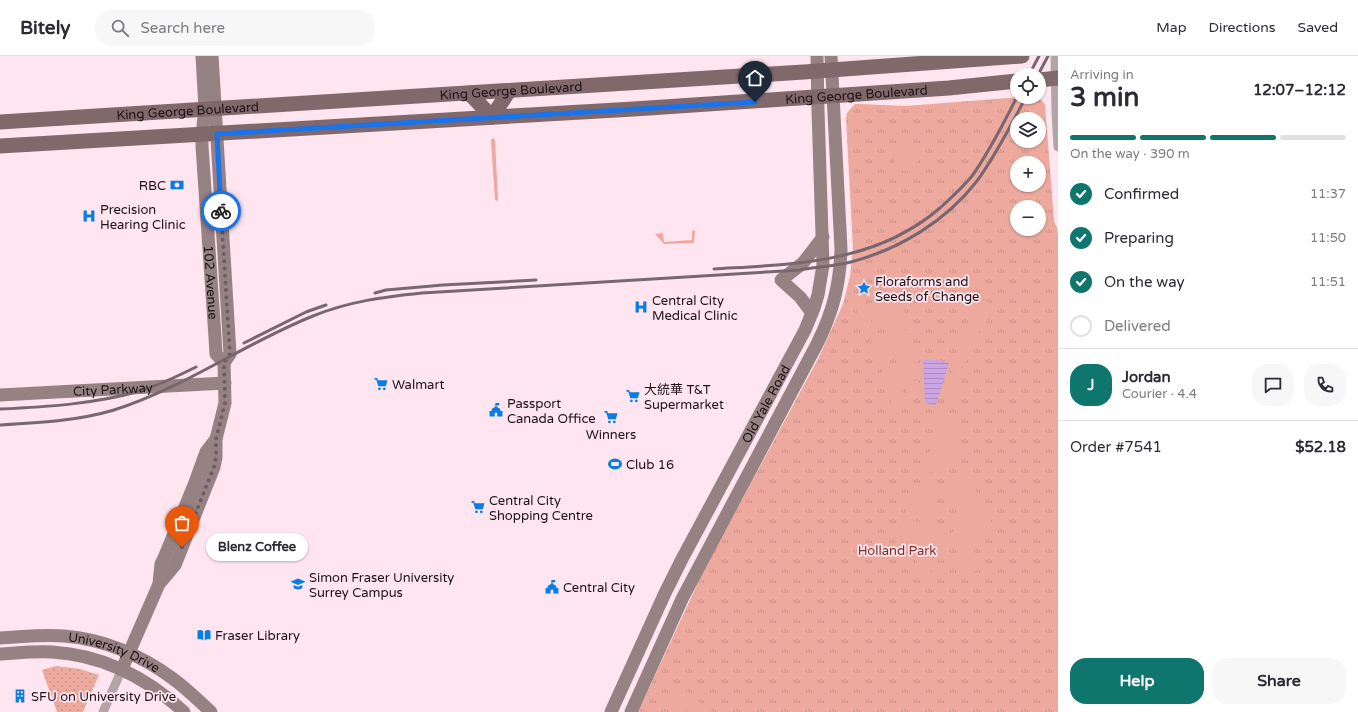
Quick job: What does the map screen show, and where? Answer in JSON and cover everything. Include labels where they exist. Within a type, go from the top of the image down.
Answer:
[{"type":"main road","name":"102 Avenue","points":[[122,669],[160,584],[161,564],[206,452],[216,439],[224,408],[224,363],[230,354],[217,134],[210,109],[202,56]]},
{"type":"main road","name":"102 Avenue","points":[[212,56],[210,109],[202,135],[216,354],[224,363]]},
{"type":"main road","points":[[817,56],[827,66]]},
{"type":"main road","name":"King George Boulevard","points":[[0,122],[509,91],[827,66],[1022,56]]},
{"type":"main road","name":"Old Yale Road","points":[[631,712],[696,571],[818,344],[835,299],[839,279],[841,249],[833,96],[827,66]]},
{"type":"main road","name":"Old Yale Road","points":[[611,712],[665,593],[805,330],[812,314],[823,265],[818,97],[827,66]]},
{"type":"main road","points":[[1046,79],[1057,78]]},
{"type":"main road","name":"King George Boulevard","points":[[0,146],[634,110],[949,88],[1010,82]]},
{"type":"main road","points":[[469,93],[492,117],[509,91]]},
{"type":"main road","points":[[812,314],[800,297],[781,280],[803,263],[823,237]]},
{"type":"main road","name":"City Parkway","points":[[0,396],[225,383]]},
{"type":"main road","points":[[682,560],[696,571]]},
{"type":"main road","name":"University Drive","points":[[0,638],[39,635],[77,637],[117,648],[172,678],[211,712]]},
{"type":"main road","name":"University Drive","points":[[0,654],[40,652],[91,658],[122,669],[136,676],[184,712]]},
{"type":"street","points":[[1055,56],[1057,78],[1056,112],[1058,147]]},
{"type":"street","points":[[103,712],[122,669]]},
{"type":"green space","name":"Holland Park","points":[[1010,98],[1010,104],[1045,105],[1046,112],[1010,112],[1010,148],[1046,148],[1046,118],[1054,221],[1058,234],[1058,712],[638,712],[703,572],[818,359],[843,304],[850,276],[853,249],[846,118],[847,113],[855,104],[906,106]]},
{"type":"green space","points":[[493,138],[495,140],[497,201],[495,200],[491,140]]},
{"type":"green space","points":[[906,147],[914,151],[918,159],[914,167],[906,171],[898,167],[894,159],[898,151]]},
{"type":"green space","points":[[695,230],[694,243],[664,244],[655,234],[663,233],[664,242],[692,240],[692,231]]},
{"type":"green space","points":[[861,281],[867,281],[871,285],[871,291],[867,295],[861,295],[857,291],[857,285]]},
{"type":"green space","points":[[900,288],[907,325],[885,331],[874,301],[882,294]]},
{"type":"green space","points":[[977,296],[997,307],[976,336],[965,331]]},
{"type":"green space","points":[[857,304],[863,305],[866,308],[877,335],[868,339],[857,318]]},
{"type":"green space","points":[[908,329],[914,356],[895,360],[886,334]]},
{"type":"green space","points":[[964,334],[975,339],[965,365],[955,361]]},
{"type":"green space","points":[[879,338],[891,363],[881,368],[870,342]]},
{"type":"green space","points":[[917,359],[919,377],[903,381],[897,364]]},
{"type":"green space","points":[[954,365],[964,369],[959,387],[949,381]]},
{"type":"green space","points":[[892,366],[899,382],[888,389],[882,370]]},
{"type":"green space","points":[[919,380],[920,393],[909,397],[904,383]]},
{"type":"green space","points":[[947,385],[958,390],[957,405],[943,397]]},
{"type":"green space","points":[[900,386],[905,397],[892,405],[888,392]]},
{"type":"green space","points":[[939,412],[950,420],[956,430],[958,440],[957,450],[952,460],[944,467],[932,472],[919,473],[925,456],[932,450],[938,441],[935,427]]},
{"type":"green space","points":[[963,469],[966,469],[979,498],[957,513],[953,506],[945,501],[944,493],[946,485]]},
{"type":"green space","points":[[914,487],[936,488],[939,491],[938,500],[930,516],[930,520],[905,517]]},
{"type":"green space","points":[[980,501],[995,529],[978,540],[954,549],[949,545],[948,539],[959,524],[958,516]]},
{"type":"green space","points":[[903,520],[929,523],[945,542],[944,551],[918,552],[893,548]]},
{"type":"green space","points":[[976,545],[974,552],[983,556],[983,568],[962,575],[956,566],[956,552]]},
{"type":"green space","points":[[942,556],[932,570],[931,577],[933,580],[907,579],[916,570],[917,564],[915,557]]},
{"type":"green space","points":[[56,666],[80,669],[99,675],[83,712],[57,712],[42,670]]},
{"type":"green space","points":[[677,684],[696,699],[685,712],[676,712],[663,702]]},
{"type":"green space","points":[[696,699],[712,712],[686,712]]},
{"type":"shaded area","points":[[923,360],[937,360],[949,363],[936,405],[925,403]]},
{"type":"railway","points":[[1033,68],[1039,56]]},
{"type":"railway","points":[[1042,68],[1048,56]]},
{"type":"railway","points":[[714,269],[774,265],[833,258],[861,251],[889,240],[915,226],[940,208],[972,176],[979,167],[1013,104]]},
{"type":"railway","points":[[0,425],[72,419],[114,410],[165,390],[263,339],[313,316],[367,300],[422,293],[800,270],[851,262],[887,249],[921,232],[951,209],[977,181],[991,161],[1022,104]]},
{"type":"railway","points":[[375,293],[386,290],[443,285],[536,280]]},
{"type":"railway","points":[[244,343],[306,312],[326,305]]},
{"type":"railway","points":[[0,409],[70,404],[105,399],[140,391],[196,367]]},
{"type":"way so far","points":[[182,547],[214,467],[216,457],[216,439],[225,403],[224,363],[230,354],[221,211]]},
{"type":"place","name":"RBC","points":[[177,185]]},
{"type":"place","name":"Precision Hearing Clinic","points":[[89,216]]},
{"type":"place","name":"Floraforms and Seeds of Change","points":[[864,288]]},
{"type":"place","name":"Central City Medical Clinic","points":[[641,307]]},
{"type":"place","name":"Walmart","points":[[381,384]]},
{"type":"place","name":"大統華 T&T Supermarket","points":[[633,396]]},
{"type":"place","name":"Passport Canada Office","points":[[496,410]]},
{"type":"place","name":"Winners","points":[[611,417]]},
{"type":"place","name":"Club 16","points":[[615,464]]},
{"type":"place","name":"Central City Shopping Centre","points":[[478,507]]},
{"type":"place","name":"Blenz Coffee","points":[[182,547]]},
{"type":"place","name":"Simon Fraser University Surrey Campus","points":[[298,584]]},
{"type":"place","name":"Central City","points":[[552,587]]},
{"type":"place","name":"Fraser Library","points":[[204,635]]},
{"type":"place","name":"SFU on University Drive","points":[[20,696]]},
{"type":"route","points":[[221,211],[217,134],[755,102]]}]
